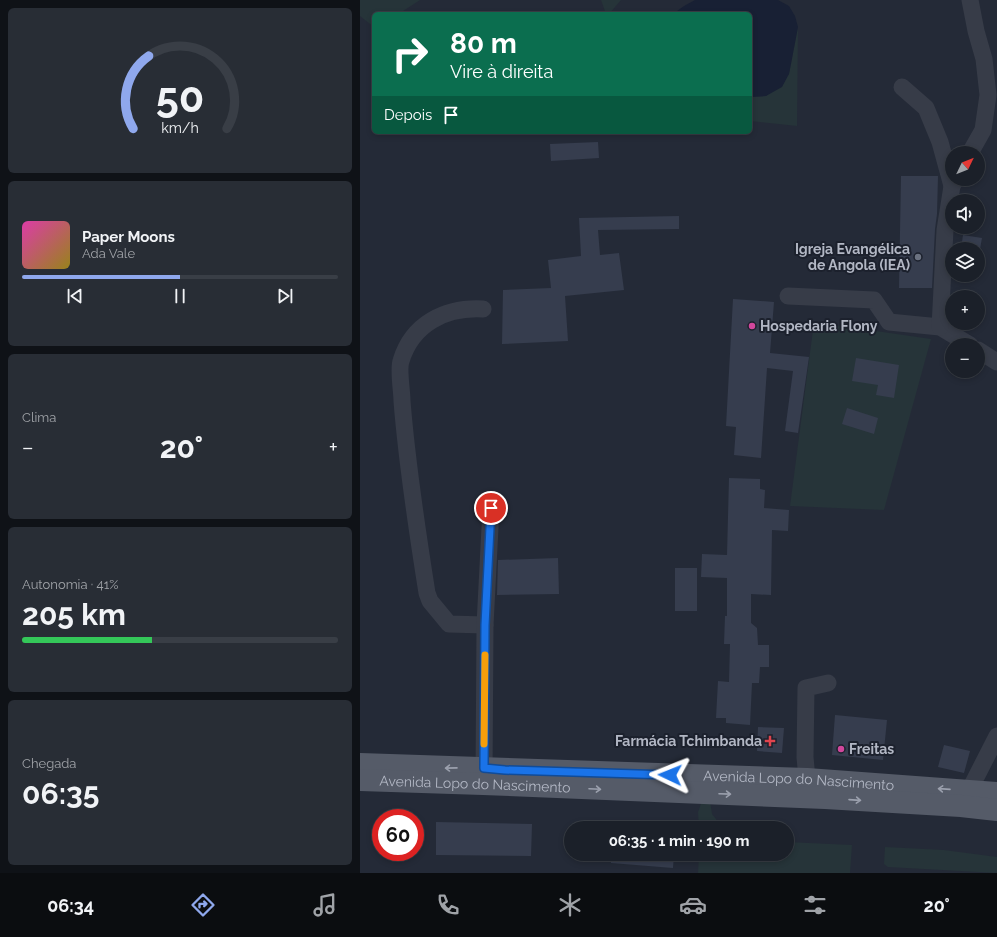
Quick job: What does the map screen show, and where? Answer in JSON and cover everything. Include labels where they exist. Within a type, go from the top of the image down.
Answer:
[{"type":"main road","name":"Avenida Lopo do Nascimento","points":[[360,764],[443,768],[484,776],[512,770],[807,779],[997,793]]},
{"type":"main road","name":"Avenida Lopo do Nascimento","points":[[360,780],[484,776],[961,806],[997,810]]},
{"type":"street","points":[[970,0],[987,76],[990,132],[977,146]]},
{"type":"street","points":[[902,87],[926,108],[945,156]]},
{"type":"street","points":[[940,326],[945,230],[953,186]]},
{"type":"street","points":[[788,296],[874,300],[889,322],[940,326],[959,338]]},
{"type":"street","points":[[482,309],[473,308],[448,312],[424,324],[407,344],[400,363],[405,441],[427,593],[430,601],[449,624],[485,625]]},
{"type":"street","points":[[985,354],[997,362]]},
{"type":"street","points":[[484,776],[485,625],[491,508]]},
{"type":"street","points":[[807,779],[806,688],[828,683]]},
{"type":"street","points":[[969,791],[997,736]]},
{"type":"shaded area","points":[[360,0],[420,0],[403,12],[372,12],[372,25],[360,16]]},
{"type":"shaded area","points":[[601,0],[621,0],[611,12],[605,12]]},
{"type":"shaded area","points":[[798,27],[797,126],[752,121],[752,97],[766,96],[789,74]]},
{"type":"shaded area","points":[[814,322],[931,339],[884,510],[790,506]]},
{"type":"shaded area","points":[[702,801],[710,801],[712,814],[718,821],[699,821],[698,812]]},
{"type":"shaded area","points":[[794,842],[852,845],[850,873],[698,873],[699,861],[794,861]]},
{"type":"shaded area","points":[[885,847],[944,850],[997,857],[997,873],[888,867],[884,864]]},
{"type":"water","points":[[695,0],[778,0],[789,6],[795,16],[798,27],[789,74],[782,87],[766,96],[752,97],[752,12],[676,12]]},
{"type":"building","points":[[598,142],[599,158],[551,161],[550,144]]},
{"type":"building","points":[[901,176],[938,176],[932,288],[899,288]]},
{"type":"building","points":[[679,216],[679,229],[598,230],[600,255],[619,253],[624,290],[565,296],[568,341],[502,344],[503,290],[551,288],[548,260],[581,256],[579,218]]},
{"type":"building","points":[[963,235],[982,238],[981,242],[962,242]]},
{"type":"building","points":[[733,299],[774,302],[770,353],[809,357],[798,433],[785,431],[793,371],[767,368],[761,458],[734,455],[736,427],[726,426]]},
{"type":"building","points":[[856,358],[899,365],[894,398],[876,395],[878,385],[852,381]]},
{"type":"building","points":[[847,408],[878,418],[874,434],[842,424]]},
{"type":"building","points":[[729,478],[760,479],[760,489],[765,490],[764,508],[789,510],[788,531],[772,530],[771,595],[751,594],[751,623],[757,628],[758,645],[769,645],[769,667],[760,667],[759,683],[752,683],[750,725],[726,723],[726,718],[716,718],[718,681],[729,682],[730,644],[724,644],[725,616],[727,616],[727,578],[701,577],[702,554],[727,555]]},
{"type":"building","points":[[558,558],[559,594],[497,595],[498,560]]},
{"type":"building","points":[[675,568],[697,568],[697,611],[675,611]]},
{"type":"building","points":[[835,715],[887,720],[883,760],[832,755]]},
{"type":"building","points":[[758,727],[784,728],[782,753],[757,751]]},
{"type":"building","points":[[944,745],[970,751],[964,773],[938,767]]},
{"type":"building","points":[[436,822],[532,824],[531,856],[436,855]]},
{"type":"building","points":[[611,861],[674,861],[673,868],[611,863]]},
{"type":"slow traffic","points":[[484,744],[485,655]]},
{"type":"place","name":"Igreja Evangélica de Angola (IEA)","points":[[918,257]]},
{"type":"place","name":"Hospedaria Flony","points":[[752,326]]},
{"type":"place","name":"Farmácia Tchimbanda","points":[[770,741]]},
{"type":"place","name":"Freitas","points":[[841,749]]},
{"type":"route","points":[[491,508],[485,625],[484,768],[505,770],[670,775]]}]
